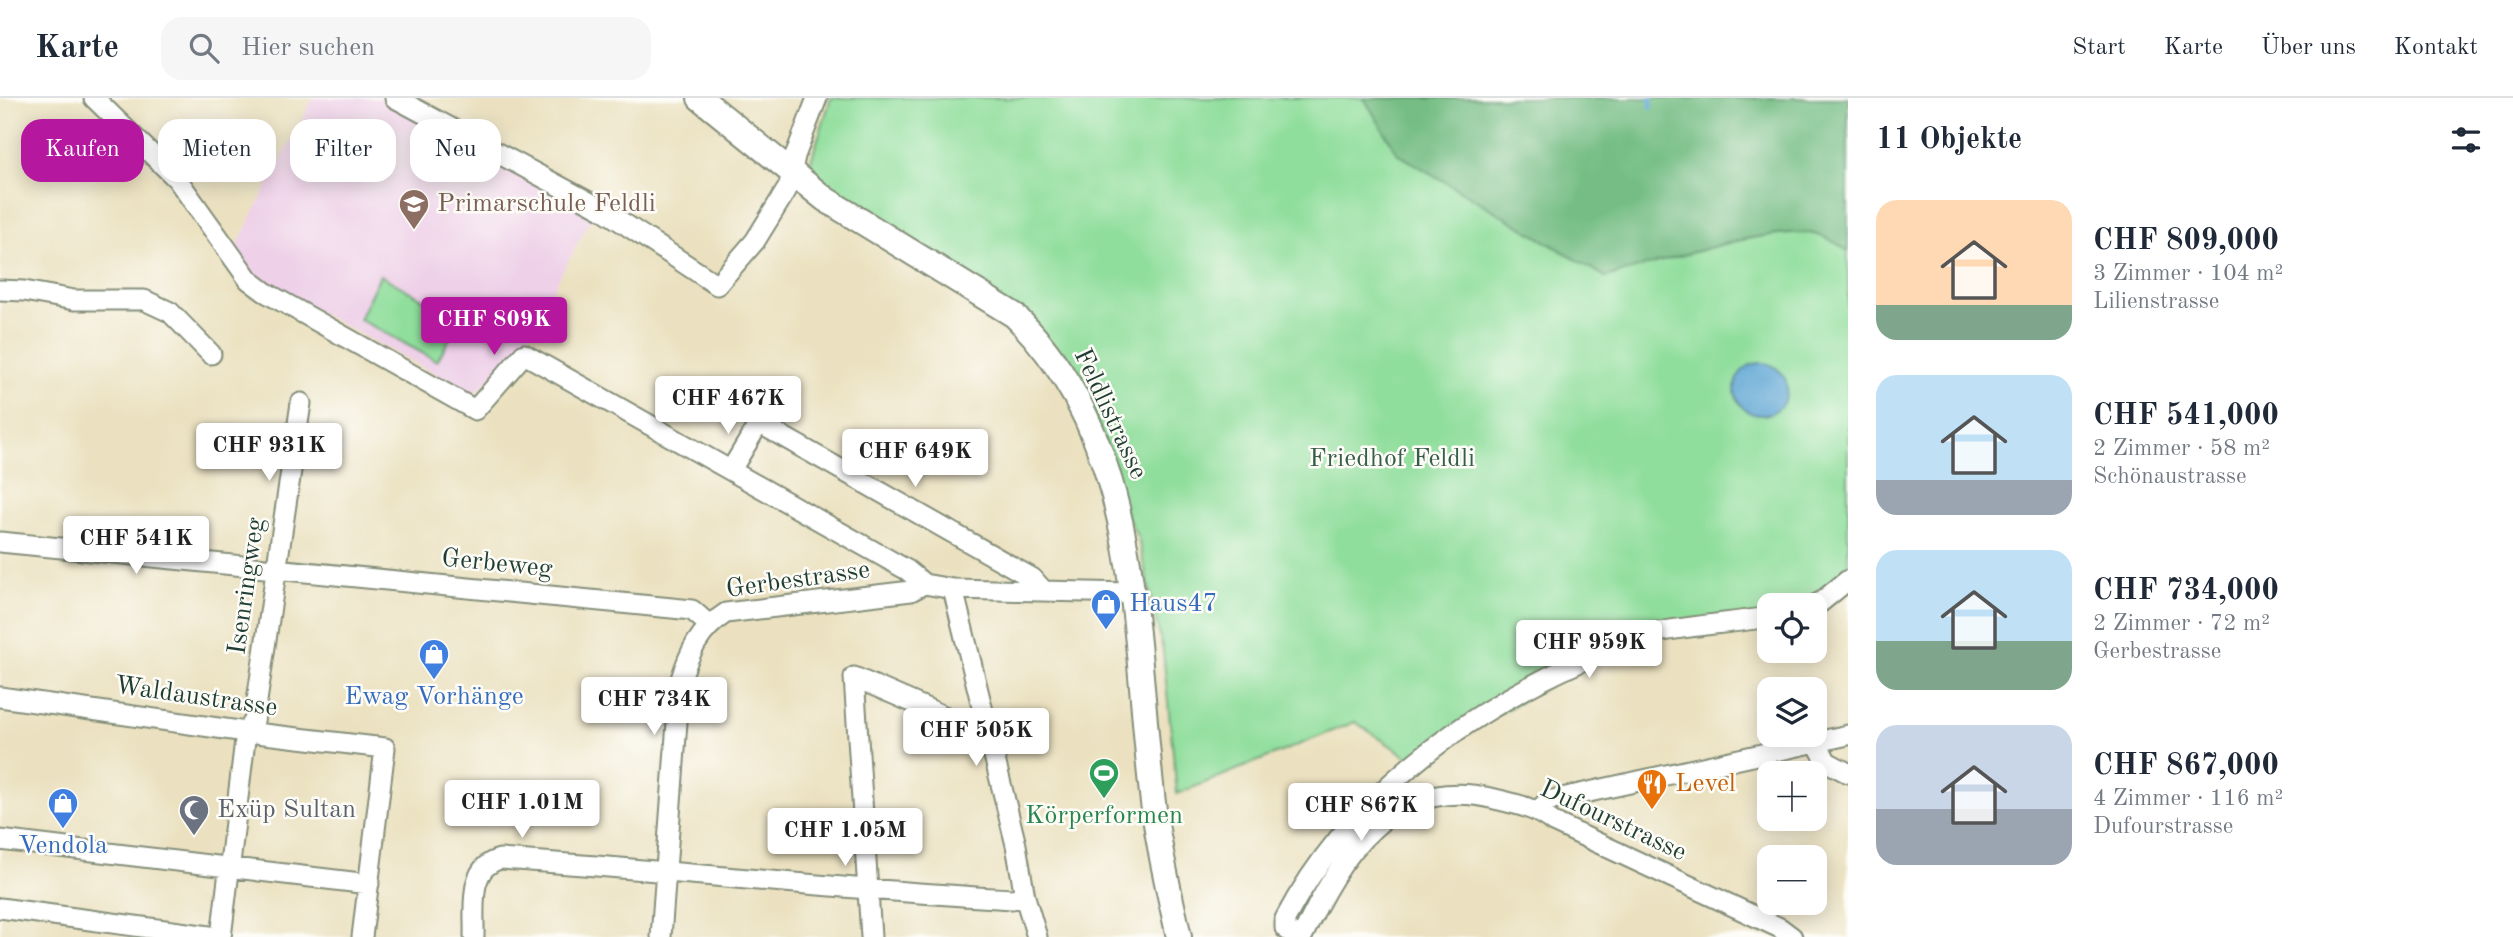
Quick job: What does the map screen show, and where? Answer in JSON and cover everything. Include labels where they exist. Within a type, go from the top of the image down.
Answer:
[{"type":"street","points":[[94,98],[177,179],[249,280],[265,292],[475,410],[524,354],[907,570],[924,584]]},
{"type":"street","points":[[395,98],[602,209],[717,285],[755,241],[789,186],[795,156],[817,98]]},
{"type":"street","name":"Feldlistrasse","points":[[700,98],[792,173],[865,227],[995,302],[1032,332],[1061,372],[1111,479],[1121,514],[1142,666],[1157,830],[1179,937]]},
{"type":"street","points":[[0,290],[24,291],[74,300],[144,300],[170,312],[211,354]]},
{"type":"street","name":"Isenringweg","points":[[219,937],[246,733],[254,721],[301,403]]},
{"type":"street","points":[[732,470],[759,423],[1032,578],[1041,589]]},
{"type":"street","name":"Gerbeweg","points":[[0,542],[692,610],[708,624]]},
{"type":"street","points":[[1827,597],[1848,580]]},
{"type":"street","name":"Gerbestrasse","points":[[662,937],[680,682],[689,653],[708,624],[726,612],[911,591],[924,584],[954,589],[1132,593]]},
{"type":"street","points":[[954,589],[1025,897],[1037,937]]},
{"type":"street","points":[[1296,937],[1285,928],[1285,919],[1344,832],[1383,790],[1465,725],[1551,675],[1636,636],[1757,619]]},
{"type":"street","points":[[872,937],[854,677],[988,735]]},
{"type":"street","name":"Waldaustrasse","points":[[0,697],[246,733],[385,748],[369,884]]},
{"type":"street","points":[[1827,739],[1848,735]]},
{"type":"street","points":[[1539,810],[1548,800],[1789,747]]},
{"type":"street","points":[[1819,747],[1827,762],[1848,773]]},
{"type":"street","name":"Dufourstrasse","points":[[1301,937],[1323,894],[1363,836],[1393,811],[1448,793],[1477,794],[1539,810],[1553,822],[1783,934]]},
{"type":"street","points":[[0,840],[369,884],[362,937]]},
{"type":"street","points":[[474,937],[478,874],[486,862],[500,859],[666,870],[868,891],[1025,897]]},
{"type":"street","points":[[0,908],[219,937]]},
{"type":"shaded area","name":"Primarschule Feldli","points":[[313,98],[382,98],[422,119],[410,119],[410,182],[501,182],[501,161],[595,211],[520,351],[474,394],[251,277],[234,251],[270,182],[276,182],[276,170],[290,143],[290,182],[396,182],[396,119],[302,119]]},
{"type":"green space","name":"Friedhof Feldli","points":[[831,98],[1364,98],[1399,154],[1606,277],[1735,241],[1786,233],[1820,235],[1848,251],[1848,580],[1827,595],[1757,593],[1757,619],[1636,636],[1415,762],[1355,722],[1177,794],[1163,651],[1138,538],[1047,351],[825,199],[809,167]]},
{"type":"green space","points":[[1364,98],[1848,98],[1848,251],[1820,235],[1786,233],[1735,241],[1606,277],[1398,154]]},
{"type":"green space","points":[[380,275],[460,320],[437,361],[359,319]]},
{"type":"water","points":[[1761,363],[1771,365],[1779,371],[1785,379],[1785,399],[1779,407],[1771,413],[1761,415],[1751,413],[1743,407],[1737,399],[1735,389],[1737,379],[1743,371],[1751,365]]},
{"type":"waterway","points":[[1651,98],[1651,106]]},
{"type":"place","name":"Primarschule Feldli","points":[[414,231]]},
{"type":"place","name":"Haus47","points":[[1106,631]]},
{"type":"place","name":"Ewag Vorhänge","points":[[434,681]]},
{"type":"place","name":"Körperformen","points":[[1104,800]]},
{"type":"place","name":"Level","points":[[1652,811]]},
{"type":"place","name":"Vendola","points":[[63,830]]},
{"type":"place","name":"Exüp Sultan","points":[[194,837]]}]
